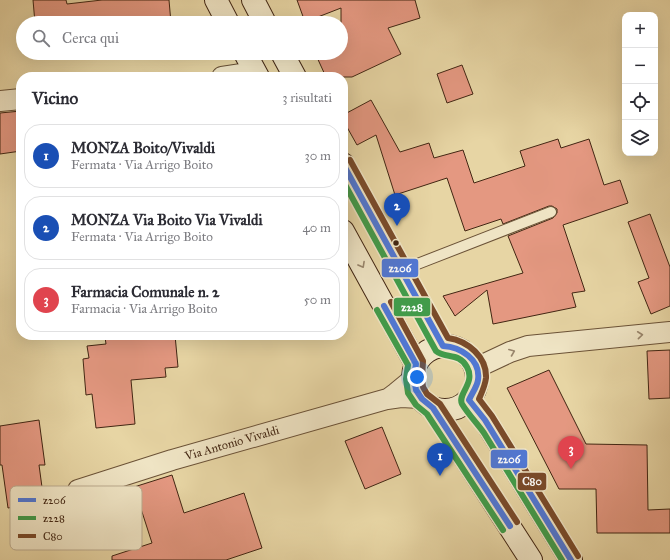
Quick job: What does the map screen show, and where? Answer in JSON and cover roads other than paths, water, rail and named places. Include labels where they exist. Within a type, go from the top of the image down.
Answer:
[{"type":"street","points":[[216,0],[224,16]]},
{"type":"street","points":[[253,0],[261,16]]},
{"type":"street","points":[[249,60],[255,72]]},
{"type":"street","points":[[286,60],[292,72]]},
{"type":"street","points":[[0,101],[16,99]]},
{"type":"street","points":[[348,173],[443,346]]},
{"type":"street","points":[[348,241],[420,387],[531,560]]},
{"type":"street","points":[[476,368],[510,352],[528,346],[670,332]]},
{"type":"street","points":[[443,346],[451,346],[461,350],[471,358],[478,376],[475,390],[469,400],[453,410],[442,410],[420,387],[423,354],[432,348],[443,346]]},
{"type":"street","name":"Via Antonio Vivaldi","points":[[91,486],[172,460],[387,399],[396,393],[420,387]]},
{"type":"street","points":[[469,400],[485,420],[571,560]]},
{"type":"lane","points":[[402,270],[551,212]]},
{"type":"place","name":"MONZA Via Boito Via Vivaldi","points":[[397,226]]},
{"type":"place","name":"Farmacia Comunale n. 2","points":[[571,469]]},
{"type":"place","name":"MONZA Boito/Vivaldi","points":[[440,476]]}]
